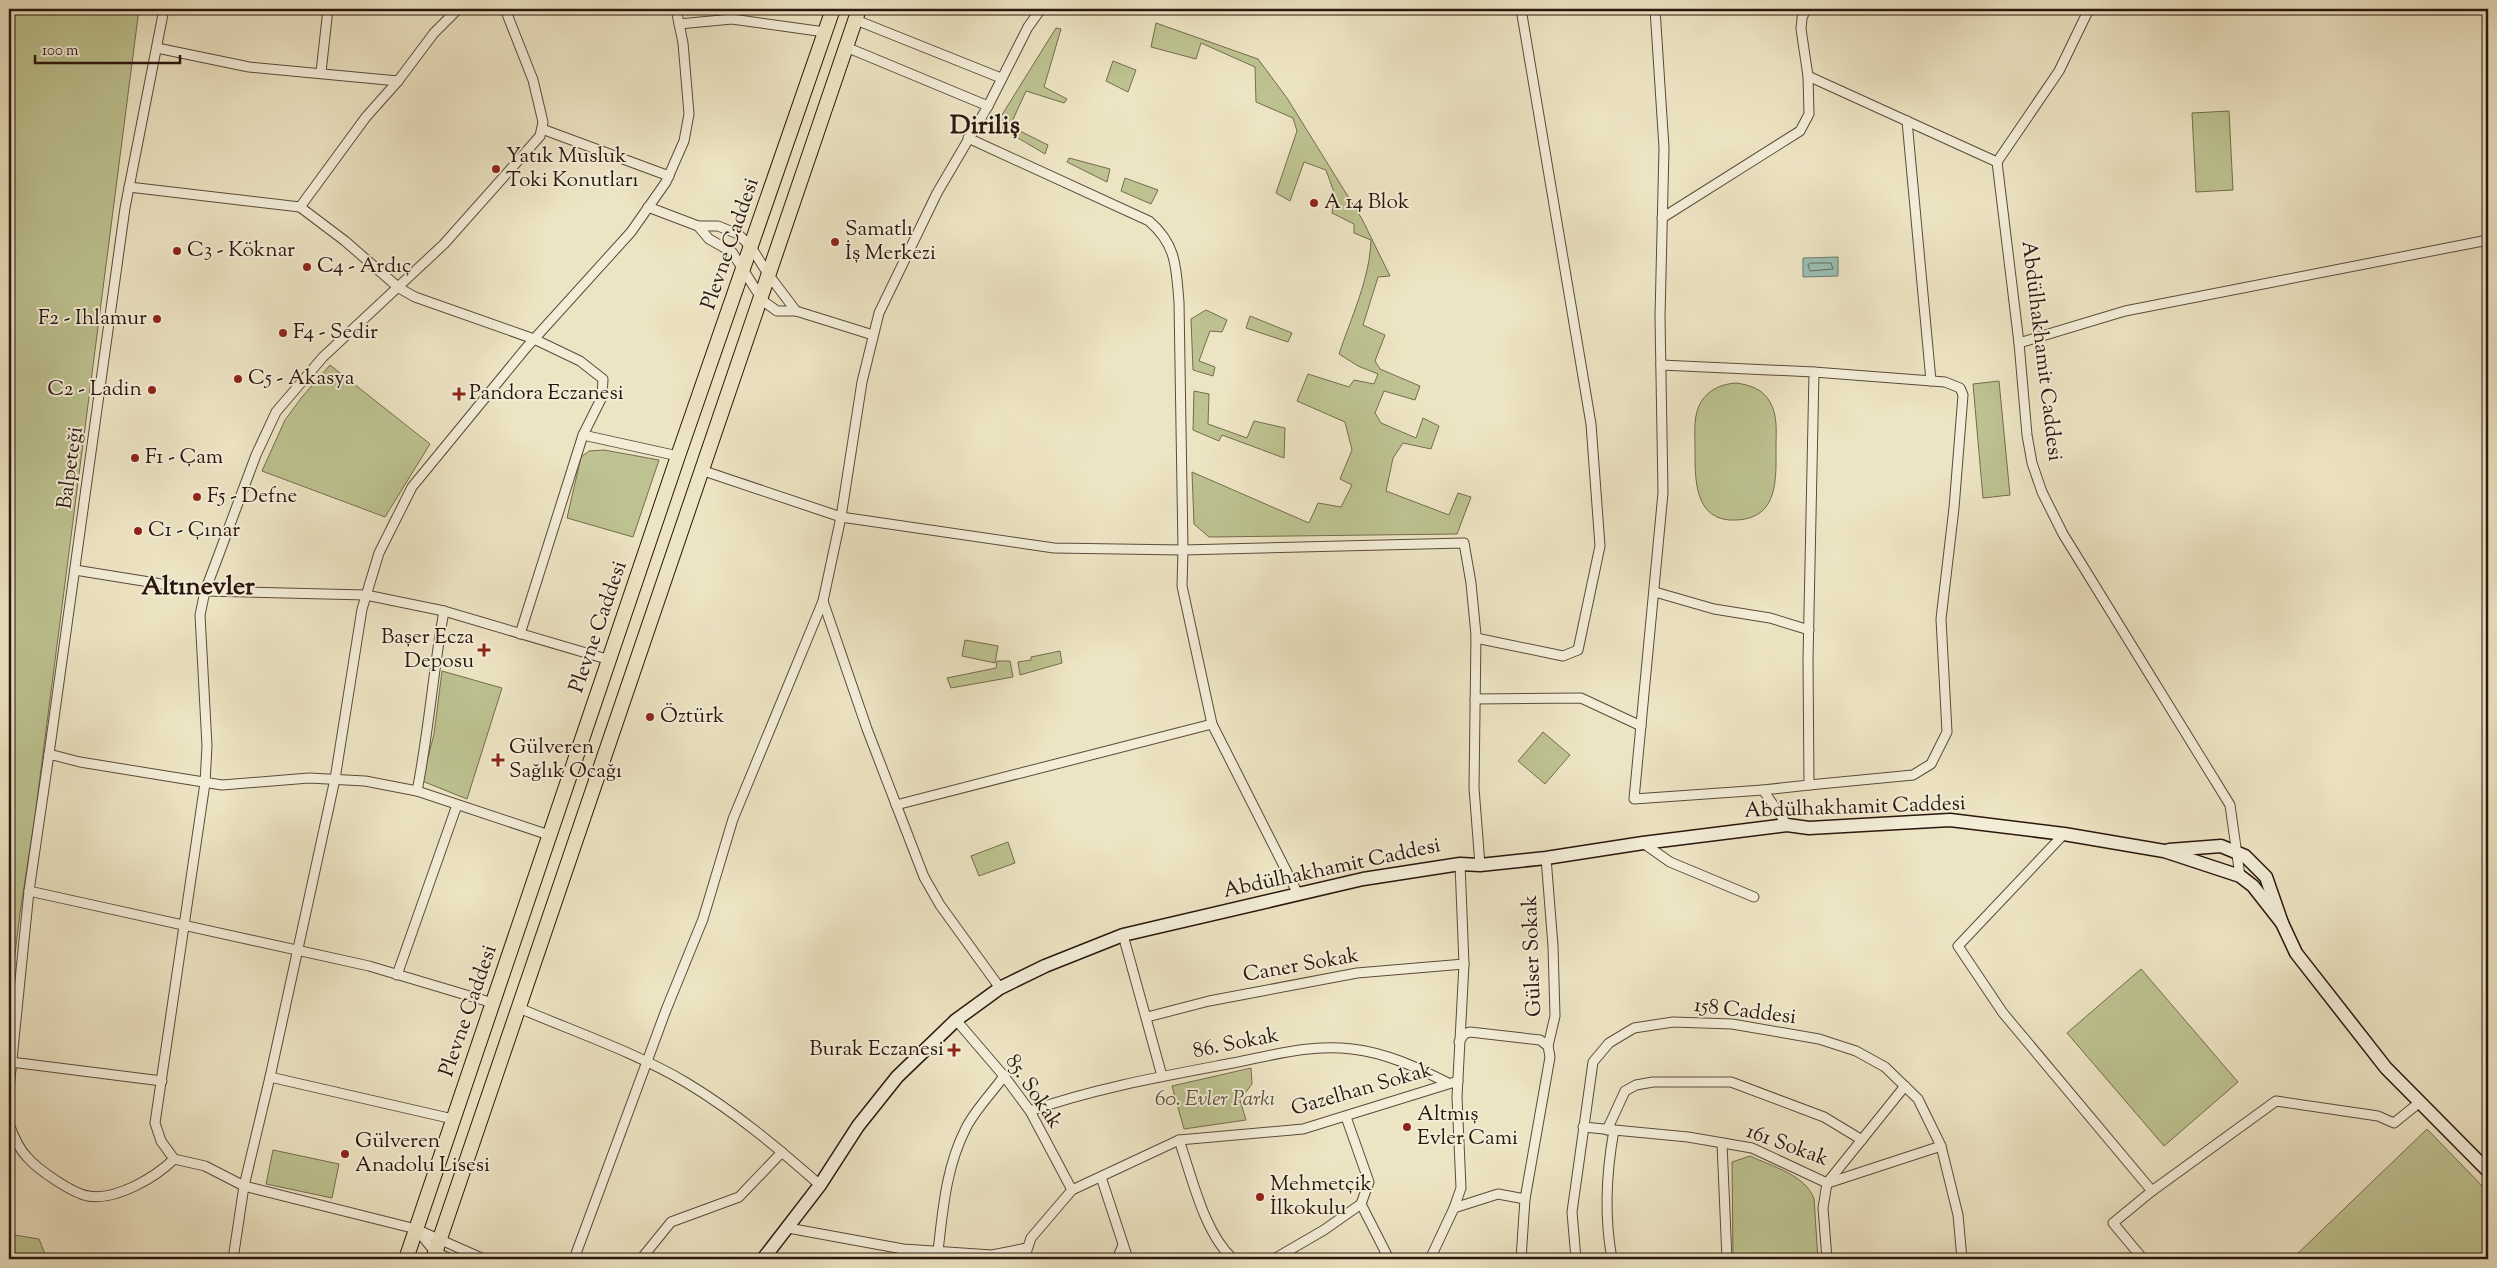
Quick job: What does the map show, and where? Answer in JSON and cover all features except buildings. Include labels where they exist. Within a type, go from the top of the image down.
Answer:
[{"type":"main road","name":"Plevne Caddesi","points":[[406,1259],[678,456],[832,9]]},
{"type":"main road","points":[[436,1250],[858,14]]},
{"type":"main road","name":"Abdülhakhamit Caddesi","points":[[763,1259],[820,1185],[858,1126],[897,1077],[956,1020],[1000,988],[1044,966],[1123,936],[1363,879],[1460,864],[1546,858],[1643,843],[1787,825],[1809,828],[1950,820],[2064,834],[2164,850],[2240,876],[2252,886],[2282,923]]},
{"type":"main road","name":"Abdülhakhamit Caddesi","points":[[2164,850],[2221,846],[2245,856],[2266,878],[2282,923],[2296,953],[2386,1068],[2488,1171]]},
{"type":"street","name":"Balpeteği","points":[[9,1089],[29,891],[129,187],[164,9]]},
{"type":"street","points":[[321,72],[328,9]]},
{"type":"street","points":[[300,207],[366,116],[398,81],[434,34],[458,9]]},
{"type":"street","points":[[451,1259],[436,1250],[416,1229],[244,1186],[205,1166],[174,1159],[161,1141],[155,1123],[205,783],[206,737],[200,616],[205,591],[256,456],[276,412],[323,356],[399,288],[444,244],[540,136],[544,122],[533,80],[506,9]]},
{"type":"street","points":[[233,1259],[244,1186],[270,1077],[335,779],[362,609],[379,553],[412,487],[534,340],[631,232],[669,176],[684,141],[689,114],[676,9]]},
{"type":"street","points":[[574,1259],[646,1062],[703,919],[734,820],[823,601],[841,517],[862,382],[873,335],[883,304],[937,193],[988,106],[1028,27],[1041,9]]},
{"type":"street","points":[[1476,638],[1564,656],[1578,650],[1600,546],[1590,424],[1521,9]]},
{"type":"street","points":[[1655,9],[1664,148],[1661,365],[1663,494],[1634,799],[1763,790],[1913,775],[1931,764],[1947,732],[1941,619],[1954,508],[1963,395],[1960,388],[1945,382],[1814,372],[1661,365]]},
{"type":"street","points":[[1662,218],[1800,131],[1809,114],[1808,76],[1801,28],[1802,18],[1806,9]]},
{"type":"street","points":[[1808,76],[1997,162],[2059,72],[2090,9]]},
{"type":"street","points":[[858,14],[1001,78]]},
{"type":"street","points":[[679,24],[732,19],[825,32]]},
{"type":"street","points":[[846,47],[988,106]]},
{"type":"street","points":[[157,48],[249,67],[321,72],[398,81]]},
{"type":"street","points":[[1907,121],[1931,381]]},
{"type":"street","points":[[542,128],[669,176]]},
{"type":"street","points":[[968,138],[1149,221],[1165,235],[1176,263],[1179,302],[1182,586],[1212,724],[1298,894]]},
{"type":"street","name":"Abdülhakhamit Caddesi","points":[[1997,162],[2019,343],[2027,435],[2032,463],[2042,492],[2063,534],[2230,804],[2240,876]]},
{"type":"street","points":[[129,187],[300,207],[345,241],[399,288],[415,297],[534,340],[580,361],[603,379],[602,397],[583,435],[520,634]]},
{"type":"street","points":[[648,207],[698,226],[718,226],[738,234],[751,247],[768,274],[796,311]]},
{"type":"street","points":[[698,226],[709,239],[732,252],[744,268],[760,297],[777,311],[796,311],[873,335]]},
{"type":"street","points":[[2019,343],[2125,311],[2488,240]]},
{"type":"street","points":[[1809,785],[1809,630],[1814,372]]},
{"type":"street","points":[[583,435],[678,456]]},
{"type":"street","points":[[701,470],[841,517],[1054,548],[1183,550],[1464,543],[1471,583],[1476,638],[1474,788],[1480,864]]},
{"type":"street","points":[[75,570],[205,591],[366,595],[444,612],[610,660]]},
{"type":"street","points":[[1655,592],[1714,609],[1770,618],[1809,630]]},
{"type":"street","points":[[823,601],[867,728],[928,884],[940,905],[1000,988]]},
{"type":"street","points":[[417,791],[426,744],[436,656],[444,612]]},
{"type":"street","points":[[1475,699],[1581,698],[1641,726]]},
{"type":"street","points":[[896,805],[1212,724]]},
{"type":"street","points":[[49,754],[80,762],[222,785],[309,778],[365,780],[417,791],[549,835]]},
{"type":"street","points":[[1763,790],[1787,825]]},
{"type":"street","points":[[397,975],[457,805]]},
{"type":"street","points":[[2064,834],[1958,946],[2003,1014],[2152,1190]]},
{"type":"street","points":[[1643,843],[1670,862],[1754,897]]},
{"type":"street","name":"Gülser Sokak","points":[[1521,1259],[1525,1199],[1550,1057],[1548,1046],[1555,1016],[1553,946],[1546,858]]},
{"type":"street","points":[[1430,1259],[1454,1208],[1460,1188],[1458,1081],[1464,964],[1460,864]]},
{"type":"street","points":[[2252,886],[2266,878]]},
{"type":"street","points":[[29,891],[369,966],[492,1003]]},
{"type":"street","points":[[1123,936],[1162,1076]]},
{"type":"street","name":"Caner Sokak","points":[[1147,1017],[1209,1001],[1357,973],[1464,964]]},
{"type":"street","points":[[519,1008],[646,1062],[686,1082],[747,1122],[820,1185]]},
{"type":"street","name":"85. Sokak","points":[[956,1020],[1004,1076],[1030,1112],[1072,1190]]},
{"type":"street","name":"158 Caddesi","points":[[1576,1259],[1572,1212],[1592,1062],[1610,1043],[1634,1028],[1673,1022],[1732,1024],[1819,1038],[1856,1051],[1885,1067],[1918,1099],[1941,1146],[1958,1215],[1962,1259]]},
{"type":"street","points":[[1459,1042],[1464,1034],[1470,1032],[1540,1040],[1548,1046]]},
{"type":"street","name":"86. Sokak","points":[[1030,1112],[1064,1099],[1162,1076],[1313,1046],[1352,1049],[1387,1055],[1448,1083]]},
{"type":"street","points":[[11,1062],[162,1081]]},
{"type":"street","points":[[938,1251],[946,1192],[954,1155],[966,1127],[1004,1076]]},
{"type":"street","points":[[270,1077],[453,1119]]},
{"type":"street","name":"Gazelhan Sokak","points":[[1024,1259],[1031,1238],[1072,1190],[1179,1140],[1303,1129],[1458,1081]]},
{"type":"street","points":[[1612,1259],[1607,1230],[1607,1168],[1611,1130],[1625,1091],[1636,1084],[1653,1082],[1726,1082],[1824,1117],[1862,1140]]},
{"type":"street","name":"161 Sokak","points":[[1583,1128],[1688,1137],[1752,1148],[1827,1183],[1904,1086]]},
{"type":"street","points":[[2143,1259],[2113,1223],[2152,1190],[2276,1101],[2378,1116],[2394,1123],[2420,1102]]},
{"type":"street","points":[[1274,1259],[1324,1230],[1361,1204],[1369,1182],[1346,1117]]},
{"type":"street","points":[[9,1124],[26,1157],[73,1190],[89,1196],[107,1195],[128,1188],[158,1174],[174,1159]]},
{"type":"street","points":[[1179,1140],[1208,1222],[1223,1250],[1233,1259]]},
{"type":"street","points":[[1722,1143],[1727,1259]]},
{"type":"street","points":[[1827,1259],[1823,1208],[1827,1183],[1941,1146]]},
{"type":"street","points":[[641,1259],[671,1222],[738,1197],[782,1152]]},
{"type":"street","points":[[1101,1176],[1128,1259]]},
{"type":"street","points":[[1454,1208],[1498,1194],[1525,1199]]},
{"type":"street","points":[[1361,1204],[1389,1259]]},
{"type":"street","points":[[788,1228],[903,1249],[992,1255],[1028,1248]]},
{"type":"street","points":[[416,1229],[436,1250],[484,1259]]},
{"type":"street","points":[[1117,1259],[1123,1246]]},
{"type":"street","points":[[903,1249],[904,1259]]},
{"type":"green space","points":[[9,9],[139,9],[9,1004]]},
{"type":"green space","points":[[1156,23],[1258,59],[1287,98],[1362,219],[1390,276],[1378,277],[1363,325],[1385,335],[1375,361],[1380,369],[1420,386],[1415,400],[1384,391],[1375,413],[1381,423],[1416,438],[1423,418],[1439,426],[1431,449],[1403,443],[1393,458],[1386,491],[1449,515],[1458,493],[1471,497],[1457,534],[1209,537],[1194,524],[1192,472],[1309,523],[1318,503],[1341,507],[1352,485],[1340,479],[1352,450],[1345,422],[1297,401],[1308,374],[1349,387],[1354,380],[1374,384],[1378,374],[1358,366],[1339,354],[1364,283],[1371,240],[1354,233],[1354,224],[1332,213],[1335,195],[1326,170],[1304,162],[1290,201],[1276,193],[1297,131],[1293,118],[1256,102],[1255,67],[1201,43],[1196,59],[1151,47]]},
{"type":"green space","points":[[1056,28],[1061,29],[1044,87],[1067,99],[1064,103],[1026,91],[1010,126],[1048,145],[1045,154],[1003,129],[1000,118]]},
{"type":"green space","points":[[1113,61],[1136,70],[1128,92],[1106,81]]},
{"type":"green space","points":[[2229,111],[2233,190],[2196,192],[2192,113]]},
{"type":"green space","points":[[1069,158],[1110,169],[1107,182],[1067,162]]},
{"type":"green space","points":[[1125,178],[1158,190],[1151,204],[1121,191]]},
{"type":"green space","points":[[1206,310],[1227,320],[1222,332],[1210,331],[1199,361],[1215,367],[1213,376],[1193,370],[1191,319]]},
{"type":"green space","points":[[1250,316],[1292,333],[1288,342],[1246,328]]},
{"type":"green space","points":[[330,365],[430,444],[385,517],[262,471],[285,420]]},
{"type":"green space","points":[[1999,381],[2010,495],[1983,498],[1973,384]]},
{"type":"green space","points":[[1736,383],[1756,388],[1764,394],[1773,407],[1776,430],[1775,483],[1768,504],[1761,512],[1751,518],[1737,520],[1723,519],[1712,514],[1704,506],[1695,471],[1695,424],[1698,407],[1704,397],[1716,388]]},
{"type":"green space","points":[[1194,391],[1209,394],[1208,424],[1247,438],[1254,421],[1285,428],[1284,458],[1222,435],[1219,441],[1193,430]]},
{"type":"green space","points":[[604,450],[659,460],[633,537],[567,518],[581,457],[589,451]]},
{"type":"green space","points":[[965,640],[998,646],[995,663],[962,656]]},
{"type":"green space","points":[[1060,651],[1062,663],[1020,675],[1018,662],[1031,660],[1031,657]]},
{"type":"green space","points":[[997,661],[1010,661],[1013,677],[951,688],[947,678],[996,668]]},
{"type":"green space","points":[[442,671],[502,688],[467,799],[422,781],[434,734]]},
{"type":"green space","points":[[1543,732],[1570,755],[1545,784],[1518,761]]},
{"type":"green space","points":[[1008,842],[1015,863],[979,876],[971,856]]},
{"type":"green space","points":[[2141,969],[2238,1082],[2164,1146],[2067,1033]]},
{"type":"green space","name":"60. Evler Parkı","points":[[1251,1068],[1252,1084],[1240,1100],[1246,1120],[1184,1129],[1172,1086]]},
{"type":"green space","points":[[2427,1129],[2488,1192],[2488,1259],[2292,1259]]},
{"type":"green space","points":[[273,1150],[339,1164],[332,1198],[266,1184]]},
{"type":"green space","points":[[1750,1156],[1796,1177],[1810,1191],[1814,1199],[1818,1259],[1733,1259],[1732,1162]]},
{"type":"green space","points":[[9,1234],[39,1239],[47,1259],[9,1259]]},
{"type":"water","points":[[1838,257],[1838,276],[1803,277],[1803,258]]},
{"type":"place","name":"Yatık Musluk Toki Konutları","points":[[496,169]]},
{"type":"place","name":"A 14 Blok","points":[[1314,203]]},
{"type":"place","name":"Samatlı İş Merkezi","points":[[835,242]]},
{"type":"place","name":"C3 - Köknar","points":[[177,251]]},
{"type":"place","name":"C4 - Ardıç","points":[[307,267]]},
{"type":"place","name":"F2 - Ihlamur","points":[[157,319]]},
{"type":"place","name":"F4 - Sedir","points":[[283,333]]},
{"type":"place","name":"C5 - Akasya","points":[[238,379]]},
{"type":"place","name":"C2 - Ladin","points":[[152,390]]},
{"type":"place","name":"Pandora Eczanesi","points":[[459,394]]},
{"type":"place","name":"F1 - Çam","points":[[135,458]]},
{"type":"place","name":"F5 - Defne","points":[[197,497]]},
{"type":"place","name":"C1 - Çınar","points":[[138,531]]},
{"type":"place","name":"Başer Ecza Deposu","points":[[484,650]]},
{"type":"place","name":"Öztürk","points":[[650,717]]},
{"type":"place","name":"Gülveren Sağlık Ocağı","points":[[498,760]]},
{"type":"place","name":"Burak Eczanesi","points":[[954,1050]]},
{"type":"place","name":"Altmış Evler Cami","points":[[1407,1127]]},
{"type":"place","name":"Gülveren Anadolu Lisesi","points":[[345,1154]]},
{"type":"place","name":"Mehmetçik İlkokulu","points":[[1260,1197]]},
{"type":"district","name":"Diriliş","points":[[985,126]]},
{"type":"district","name":"Altınevler","points":[[198,587]]}]
